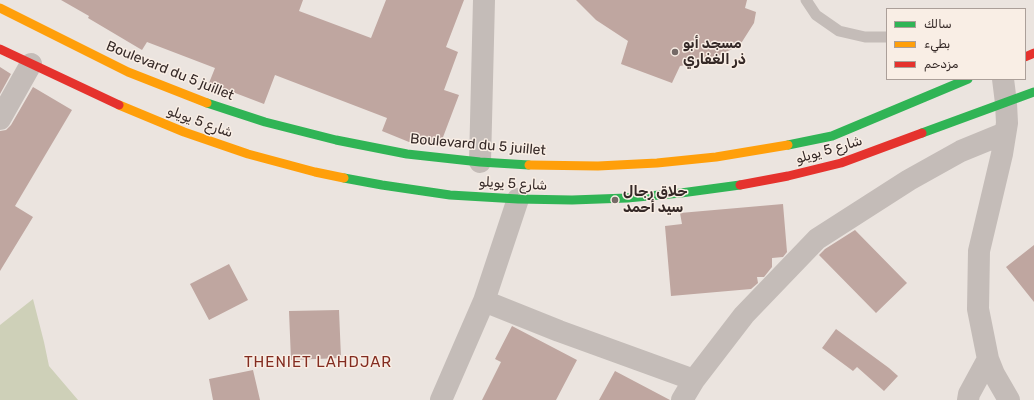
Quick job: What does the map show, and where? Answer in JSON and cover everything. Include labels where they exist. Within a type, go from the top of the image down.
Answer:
[{"type":"main road","name":"Boulevard du 5 juillet","points":[[0,8],[128,72],[196,99],[265,122],[336,140],[407,154],[480,162],[539,166],[628,165],[716,157],[774,148],[832,136],[964,80]]},
{"type":"main road","name":"شارع 5 يويلو","points":[[0,49],[120,106],[184,132],[248,154],[315,172],[382,185],[450,195],[518,199],[572,200],[627,198],[735,186],[788,176],[841,163],[1034,92]]},
{"type":"street","points":[[480,162],[484,0]]},
{"type":"street","points":[[0,118],[31,64]]},
{"type":"street","points":[[1003,80],[1006,103],[1006,133],[979,252],[978,309],[988,359],[994,374],[1009,400]]},
{"type":"street","points":[[682,400],[694,380],[744,315],[817,239],[916,177],[961,151],[1006,133]]},
{"type":"street","points":[[441,400],[484,301],[518,199]]},
{"type":"street","points":[[484,301],[694,380]]},
{"type":"street","points":[[968,400],[969,394],[988,359]]},
{"type":"lane","points":[[806,0],[816,15],[839,31],[865,37],[886,37]]},
{"type":"green space","points":[[33,299],[49,366],[78,400],[0,400],[0,325]]},
{"type":"building","points":[[61,0],[303,0],[299,11],[371,38],[386,0],[464,0],[446,47],[458,52],[444,90],[459,95],[440,145],[409,142],[382,131],[387,118],[275,75],[264,104],[209,83],[215,68],[147,42],[142,50]]},
{"type":"building","name":"مسجد أبو ذر الغفاري","points":[[576,0],[747,0],[745,8],[756,12],[754,23],[740,45],[710,60],[680,66],[672,83],[621,64],[628,41],[596,20]]},
{"type":"building","points":[[0,67],[11,74],[0,94]]},
{"type":"building","points":[[33,87],[72,110],[15,206],[33,217],[0,271],[0,131],[6,130],[11,125]]},
{"type":"building","points":[[783,204],[787,252],[783,257],[772,258],[772,267],[764,277],[757,277],[758,283],[751,289],[671,296],[665,226],[682,224],[680,213]]},
{"type":"building","points":[[855,230],[907,283],[876,313],[819,255],[825,249]]},
{"type":"building","points":[[1034,245],[1034,302],[1006,267]]},
{"type":"building","points":[[229,264],[248,300],[209,320],[190,284]]},
{"type":"building","points":[[339,310],[341,358],[291,360],[289,311]]},
{"type":"building","points":[[512,326],[577,360],[556,400],[482,400],[501,362],[495,359]]},
{"type":"building","points":[[836,329],[898,376],[884,391],[857,367],[853,371],[822,348]]},
{"type":"building","points":[[253,370],[260,400],[213,400],[209,379]]},
{"type":"building","points":[[615,371],[670,400],[599,400]]},
{"type":"traffic: fast","points":[[788,145],[832,136],[966,80]]},
{"type":"traffic: fast","points":[[922,133],[1034,92]]},
{"type":"traffic: fast","points":[[207,103],[265,122],[336,140],[407,154],[480,162],[529,165]]},
{"type":"traffic: fast","points":[[344,178],[450,195],[518,199],[572,200],[627,198],[681,193],[740,185]]},
{"type":"traffic: slow","points":[[0,8],[128,72],[207,103]]},
{"type":"traffic: slow","points":[[119,105],[184,132],[248,154],[315,172],[344,178]]},
{"type":"traffic: slow","points":[[529,165],[598,166],[657,163],[716,157],[788,145]]},
{"type":"traffic: jam","points":[[0,49],[119,105]]},
{"type":"traffic: jam","points":[[1026,57],[1034,53]]},
{"type":"traffic: jam","points":[[740,185],[788,176],[841,163],[922,133]]},
{"type":"place","name":"مسجد أبو ذر الغفاري","points":[[675,52]]},
{"type":"place","name":"حلاق رجال سيد أحمد","points":[[615,200]]},
{"type":"district","name":"THENIET LAHDJAR","points":[[318,363]]}]
